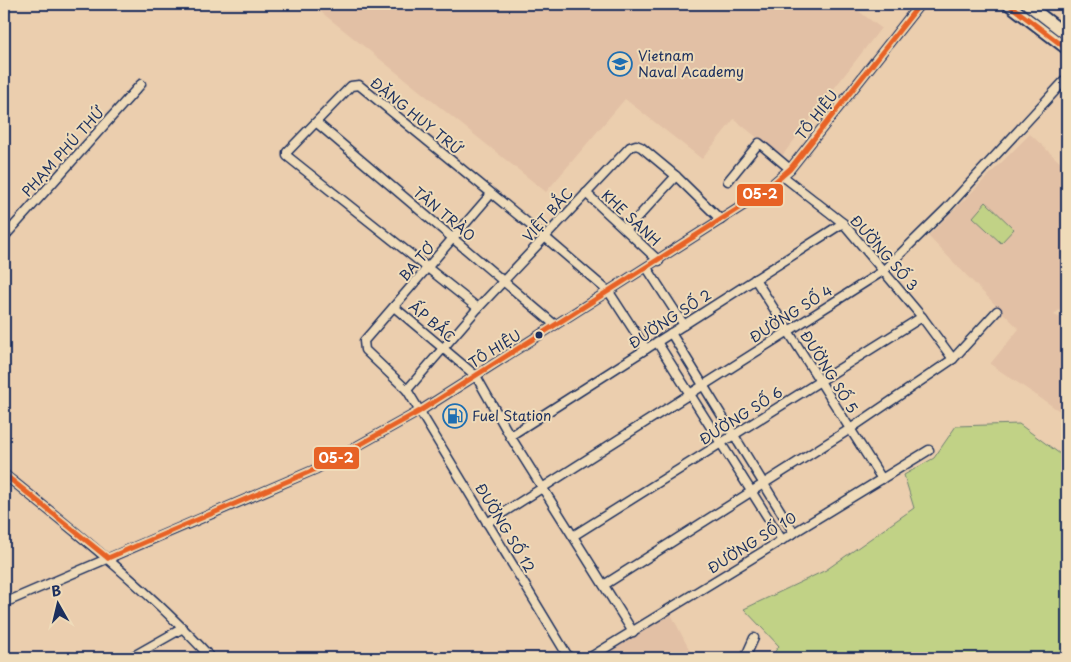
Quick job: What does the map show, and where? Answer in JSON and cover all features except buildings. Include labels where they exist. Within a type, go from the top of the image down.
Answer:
[{"type":"main road","points":[[1008,4],[1067,49]]},
{"type":"main road","points":[[1027,4],[1067,35]]},
{"type":"street","name":"TÔ HIỆU","points":[[4,603],[316,470],[420,411],[659,261],[784,177],[920,4]]},
{"type":"street","name":"ĐƯỜNG SỐ 4","points":[[487,523],[883,271],[947,208],[1067,78]]},
{"type":"street","name":"PHẠM PHÚ THỨ","points":[[4,237],[141,84]]},
{"type":"street","name":"ĐẶNG HUY TRỨ","points":[[478,308],[289,158],[287,152],[351,86],[359,85],[609,292],[646,349]]},
{"type":"street","name":"TÂN TRÀO","points":[[317,123],[555,325]]},
{"type":"street","points":[[728,181],[759,143],[790,169]]},
{"type":"street","name":"VIỆT BẮC","points":[[407,390],[478,308],[630,147],[636,145],[641,147],[676,176],[721,220]]},
{"type":"street","points":[[626,230],[676,176]]},
{"type":"street","name":"ĐƯỜNG SỐ 3","points":[[784,177],[843,223],[922,317],[953,359]]},
{"type":"street","name":"KHE SANH","points":[[586,193],[659,261]]},
{"type":"street","name":"BA TƠ","points":[[363,346],[491,194]]},
{"type":"street","name":"ĐƯỜNG SỐ 2","points":[[510,436],[843,223]]},
{"type":"street","points":[[647,268],[684,325]]},
{"type":"street","name":"ĐƯỜNG SỐ 5","points":[[756,279],[882,479]]},
{"type":"street","name":"ẤP BẮC","points":[[394,307],[476,376]]},
{"type":"street","points":[[604,585],[850,429],[953,359],[997,311]]},
{"type":"street","name":"ĐƯỜNG SỐ 6","points":[[573,536],[922,317]]},
{"type":"street","points":[[671,333],[794,533]]},
{"type":"street","points":[[657,342],[782,540]]},
{"type":"street","name":"ĐƯỜNG SỐ 12","points":[[363,346],[407,390],[569,658]]},
{"type":"street","points":[[476,376],[510,436],[633,632]]},
{"type":"street","name":"ĐƯỜNG SỐ 10","points":[[589,658],[929,450]]},
{"type":"street","points":[[4,474],[108,558],[184,628],[211,658]]},
{"type":"street","points":[[130,658],[184,628]]},
{"type":"street","points":[[745,658],[754,638]]},
{"type":"shaded area","name":"Vietnam Naval Academy","points":[[311,4],[849,4],[881,28],[781,157],[734,119],[702,159],[625,99],[546,192]]},
{"type":"shaded area","points":[[1030,134],[1067,169],[1067,302],[1054,315],[1067,320],[1067,416],[990,364],[1019,329],[928,236]]},
{"type":"shaded area","points":[[671,614],[692,655],[689,658],[596,658]]},
{"type":"green space","points":[[986,202],[1014,229],[1001,243],[973,217]]},
{"type":"green space","points":[[1019,424],[1067,459],[1067,658],[770,658],[779,646],[744,609],[826,570],[914,508],[904,475],[934,458],[956,426]]},
{"type":"transit line","name":"05-2","points":[[108,558],[316,469],[420,411],[761,194],[790,169],[920,4]]},
{"type":"transit line","name":"05-2","points":[[1008,4],[1067,49]]},
{"type":"transit line","name":"05-2","points":[[4,474],[108,558]]},
{"type":"place","name":"Vietnam Naval Academy","points":[[620,64]]},
{"type":"place","name":"Fuel Station","points":[[455,416]]}]
